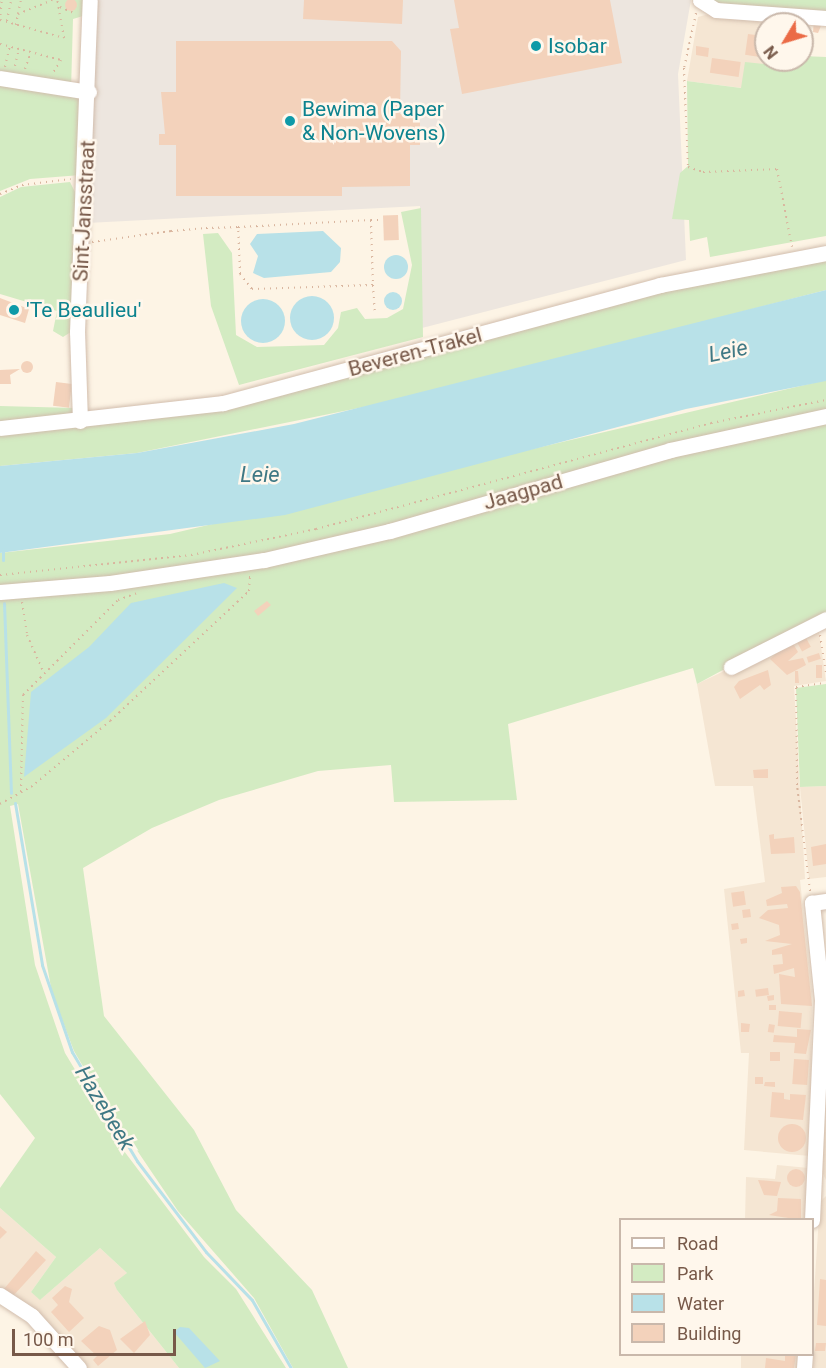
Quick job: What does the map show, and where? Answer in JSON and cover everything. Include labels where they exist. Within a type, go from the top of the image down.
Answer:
[{"type":"street","name":"Sint-Jansstraat","points":[[80,422],[82,242],[86,178],[90,0]]},
{"type":"street","points":[[700,1],[716,10],[826,18]]},
{"type":"street","points":[[6,73],[88,92]]},
{"type":"street","name":"Beveren-Trakel","points":[[0,428],[80,422],[263,394],[660,285],[826,253]]},
{"type":"street","name":"Jaagpad","points":[[0,592],[220,568],[369,536],[670,450],[826,416]]},
{"type":"street","points":[[731,666],[822,620]]},
{"type":"street","points":[[812,1218],[820,1188],[824,1000],[819,902]]},
{"type":"street","points":[[0,1295],[32,1316],[79,1368]]},
{"type":"path","points":[[2,0],[0,21],[64,38],[57,0]]},
{"type":"path","points":[[7,22],[10,0]]},
{"type":"path","points":[[16,25],[21,0]]},
{"type":"path","points":[[18,14],[52,0]]},
{"type":"path","points":[[700,1],[685,62],[688,167],[703,172],[777,169],[794,258]]},
{"type":"path","points":[[60,7],[75,14]]},
{"type":"path","points":[[0,44],[61,60],[44,79]]},
{"type":"path","points":[[6,73],[10,46]]},
{"type":"path","points":[[6,73],[19,49]]},
{"type":"path","points":[[24,74],[30,52]]},
{"type":"path","points":[[0,68],[6,73],[34,77]]},
{"type":"path","points":[[0,194],[22,184],[86,178]]},
{"type":"path","points":[[371,220],[375,315]]},
{"type":"path","points":[[82,242],[238,227],[378,220]]},
{"type":"path","points":[[238,227],[240,274],[252,289],[373,285]]},
{"type":"path","points":[[0,575],[191,555],[316,529],[711,423],[826,400]]},
{"type":"path","points":[[0,804],[21,792],[110,721],[249,591],[250,577],[238,577]]},
{"type":"path","points":[[21,792],[20,701],[44,671],[118,600],[146,589]]},
{"type":"path","points":[[20,591],[27,635],[44,671]]},
{"type":"path","points":[[822,620],[826,674]]},
{"type":"path","points":[[819,902],[798,785],[796,687],[826,683]]},
{"type":"shaded area","points":[[97,0],[691,0],[678,74],[686,260],[422,328],[420,206],[87,223]]},
{"type":"shaded area","points":[[713,13],[754,16],[754,72],[772,72],[742,88],[687,81],[698,17]]},
{"type":"shaded area","points":[[818,626],[826,681],[794,686],[805,879],[800,880],[812,991],[810,1156],[744,1150],[749,1053],[741,1053],[724,889],[765,882],[753,786],[715,786],[697,684]]},
{"type":"shaded area","points":[[826,786],[826,877],[809,879],[800,787]]},
{"type":"shaded area","points":[[826,1025],[826,1180],[821,1170]]},
{"type":"shaded area","points":[[777,1165],[809,1168],[806,1218],[745,1218],[746,1177],[775,1179]]},
{"type":"shaded area","points":[[826,1196],[826,1368],[809,1368],[810,1356],[814,1356],[814,1293],[820,1202]]},
{"type":"shaded area","points":[[0,1208],[56,1257],[31,1292],[41,1299],[100,1248],[127,1273],[117,1290],[179,1368],[81,1368],[0,1289]]},
{"type":"shaded area","points":[[741,1356],[799,1356],[799,1368],[741,1368]]},
{"type":"green space","points":[[0,0],[83,0],[83,16],[73,19],[71,90],[0,74]]},
{"type":"green space","points":[[704,0],[826,0],[826,15],[814,14],[814,12],[715,7]]},
{"type":"green space","points":[[814,56],[826,57],[826,236],[710,257],[707,237],[690,241],[689,220],[672,219],[680,173],[688,166],[687,81],[741,88],[745,62],[754,63],[754,72],[814,72]]},
{"type":"green space","points":[[0,80],[84,94],[81,175],[30,179],[0,191]]},
{"type":"green space","points":[[70,182],[76,194],[74,330],[63,337],[53,331],[57,311],[0,294],[0,197],[21,187]]},
{"type":"green space","points":[[421,208],[423,337],[239,385],[211,306],[203,234],[218,233],[232,253],[236,335],[257,347],[324,345],[338,328],[341,312],[357,308],[365,319],[387,318],[403,309],[412,265],[401,212]]},
{"type":"green space","points":[[826,257],[826,290],[408,398],[137,453],[0,466],[0,406],[75,408],[81,426],[149,418],[580,310]]},
{"type":"green space","points":[[826,380],[826,614],[697,684],[693,668],[508,724],[517,800],[394,802],[391,765],[318,771],[219,800],[152,828],[83,868],[104,1016],[194,1130],[236,1210],[312,1290],[348,1368],[293,1368],[254,1298],[178,1211],[103,1100],[74,1051],[52,993],[18,804],[10,806],[35,965],[65,1053],[124,1151],[204,1257],[236,1289],[286,1368],[179,1368],[117,1290],[114,1283],[127,1273],[100,1248],[40,1300],[31,1292],[56,1257],[0,1208],[0,1188],[35,1138],[0,1094],[0,553],[170,534]]},
{"type":"green space","points":[[826,684],[826,786],[800,787],[796,688]]},
{"type":"water","points":[[323,231],[341,248],[340,262],[331,272],[264,278],[253,273],[258,256],[250,244],[257,234]]},
{"type":"water","points":[[396,255],[405,258],[408,267],[405,276],[396,279],[387,276],[384,267],[387,258]]},
{"type":"water","name":"Leie","points":[[826,290],[826,381],[686,409],[285,515],[0,553],[0,466],[137,453],[294,424]]},
{"type":"water","points":[[393,292],[399,295],[402,301],[399,307],[393,310],[387,307],[384,301],[387,295]]},
{"type":"water","points":[[312,296],[328,302],[334,318],[328,334],[312,340],[296,334],[290,318],[296,302]]},
{"type":"water","points":[[263,299],[279,305],[285,321],[279,337],[263,343],[247,337],[241,321],[247,305]]},
{"type":"water","points":[[224,583],[237,588],[106,718],[24,777],[31,692],[89,647],[131,603]]},
{"type":"water","points":[[180,1327],[189,1328],[220,1361],[205,1368],[174,1332]]},
{"type":"building","points":[[73,-1],[77,5],[73,11],[69,11],[65,3]]},
{"type":"building","points":[[304,0],[403,0],[402,24],[303,19]]},
{"type":"building","name":"Isobar","points":[[454,0],[610,0],[622,63],[462,94],[450,29],[459,28]]},
{"type":"building","points":[[814,20],[823,21],[818,33],[814,32]]},
{"type":"building","points":[[748,34],[754,35],[754,56],[745,55]]},
{"type":"building","name":"Bewima (Paper & Non-Wovens)","points":[[176,41],[392,41],[401,51],[400,114],[420,114],[420,145],[410,145],[410,186],[342,187],[342,196],[176,196],[176,145],[159,145],[159,134],[165,134],[161,92],[176,92]]},
{"type":"building","points":[[696,46],[709,48],[708,57],[696,55]]},
{"type":"building","points":[[712,58],[741,62],[739,77],[710,73]]},
{"type":"building","points":[[398,215],[399,240],[384,241],[383,216]]},
{"type":"building","name":"'Te Beaulieu'","points":[[0,298],[29,309],[25,323],[0,315]]},
{"type":"building","points":[[27,361],[33,367],[27,373],[21,367]]},
{"type":"building","points":[[20,369],[10,375],[11,384],[0,384],[0,370]]},
{"type":"building","points":[[56,382],[72,384],[69,408],[53,406]]},
{"type":"building","points":[[267,601],[271,605],[258,616],[254,611]]},
{"type":"building","points":[[806,638],[811,647],[802,652],[797,643]]},
{"type":"building","points":[[791,640],[798,652],[788,661],[803,658],[806,665],[787,675],[770,659]]},
{"type":"building","points":[[819,653],[821,659],[808,663],[807,657]]},
{"type":"building","points":[[816,665],[822,665],[822,678],[816,678]]},
{"type":"building","points":[[768,670],[771,685],[764,690],[760,685],[740,699],[734,687],[739,681]]},
{"type":"building","points":[[795,671],[798,671],[799,683],[795,683]]},
{"type":"building","points":[[768,769],[768,778],[754,778],[753,770]]},
{"type":"building","points":[[774,834],[774,839],[794,837],[795,853],[771,854],[769,835]]},
{"type":"building","points":[[826,844],[826,864],[813,866],[811,847]]},
{"type":"building","points":[[796,886],[800,892],[812,1006],[781,1004],[779,974],[795,977],[794,968],[774,974],[773,965],[783,964],[782,954],[772,955],[772,950],[792,944],[765,941],[780,935],[779,925],[759,918],[768,910],[788,908],[787,904],[767,906],[766,900],[782,893],[781,887]]},
{"type":"building","points":[[744,891],[746,905],[733,907],[731,893]]},
{"type":"building","points":[[750,909],[751,917],[743,918],[742,910]]},
{"type":"building","points":[[738,923],[739,929],[732,930],[731,924]]},
{"type":"building","points":[[747,938],[747,943],[741,944],[740,939]]},
{"type":"building","points":[[768,988],[769,995],[756,997],[755,990]]},
{"type":"building","points":[[744,990],[745,996],[738,997],[738,991]]},
{"type":"building","points":[[774,995],[774,1000],[768,1001],[767,996]]},
{"type":"building","points":[[769,1005],[776,1005],[776,1010],[769,1010]]},
{"type":"building","points":[[779,1011],[802,1013],[801,1028],[778,1026]]},
{"type":"building","points":[[741,1023],[750,1024],[749,1032],[741,1032]]},
{"type":"building","points":[[769,1024],[775,1025],[774,1033],[768,1032]]},
{"type":"building","points":[[797,1029],[811,1030],[806,1054],[794,1053],[795,1043],[773,1042],[774,1035],[797,1037]]},
{"type":"building","points":[[770,1052],[780,1052],[780,1061],[770,1061]]},
{"type":"building","points":[[794,1059],[809,1060],[807,1085],[792,1084]]},
{"type":"building","points":[[755,1077],[763,1077],[763,1084],[755,1084]]},
{"type":"building","points":[[765,1082],[775,1082],[775,1087],[764,1086]]},
{"type":"building","points":[[772,1092],[784,1093],[784,1099],[790,1100],[790,1094],[806,1095],[803,1120],[770,1117]]},
{"type":"building","points":[[792,1124],[802,1128],[806,1138],[802,1148],[792,1152],[782,1148],[778,1138],[782,1128]]},
{"type":"building","points":[[796,1169],[802,1172],[805,1178],[802,1184],[796,1187],[790,1184],[787,1178],[790,1172]]},
{"type":"building","points":[[758,1180],[781,1182],[777,1196],[764,1195]]},
{"type":"building","points":[[778,1198],[801,1199],[801,1218],[769,1215],[777,1211]]},
{"type":"building","points":[[0,1226],[7,1232],[0,1239]]},
{"type":"building","points":[[36,1251],[46,1260],[13,1296],[4,1289]]},
{"type":"building","points":[[820,1279],[826,1280],[826,1326],[817,1325]]},
{"type":"building","points":[[65,1286],[72,1289],[69,1302],[84,1318],[69,1332],[51,1312],[58,1305],[52,1298]]},
{"type":"building","points":[[145,1321],[150,1335],[134,1353],[120,1339]]},
{"type":"building","points":[[99,1326],[110,1330],[117,1350],[98,1366],[93,1360],[97,1356],[81,1341]]},
{"type":"building","points":[[816,1343],[826,1343],[825,1351],[815,1351]]},
{"type":"building","points":[[785,1356],[796,1356],[794,1368],[765,1368],[766,1358],[785,1361]]},
{"type":"waterway","name":"Hazebeek","points":[[3,549],[3,560]]},
{"type":"waterway","name":"Hazebeek","points":[[4,603],[11,793]]},
{"type":"waterway","name":"Hazebeek","points":[[15,803],[42,965],[72,1052],[137,1161],[206,1252],[252,1300],[291,1368]]},
{"type":"place","name":"Isobar","points":[[536,46]]},
{"type":"place","name":"Bewima (Paper & Non-Wovens)","points":[[290,121]]},
{"type":"place","name":"'Te Beaulieu'","points":[[14,310]]}]
